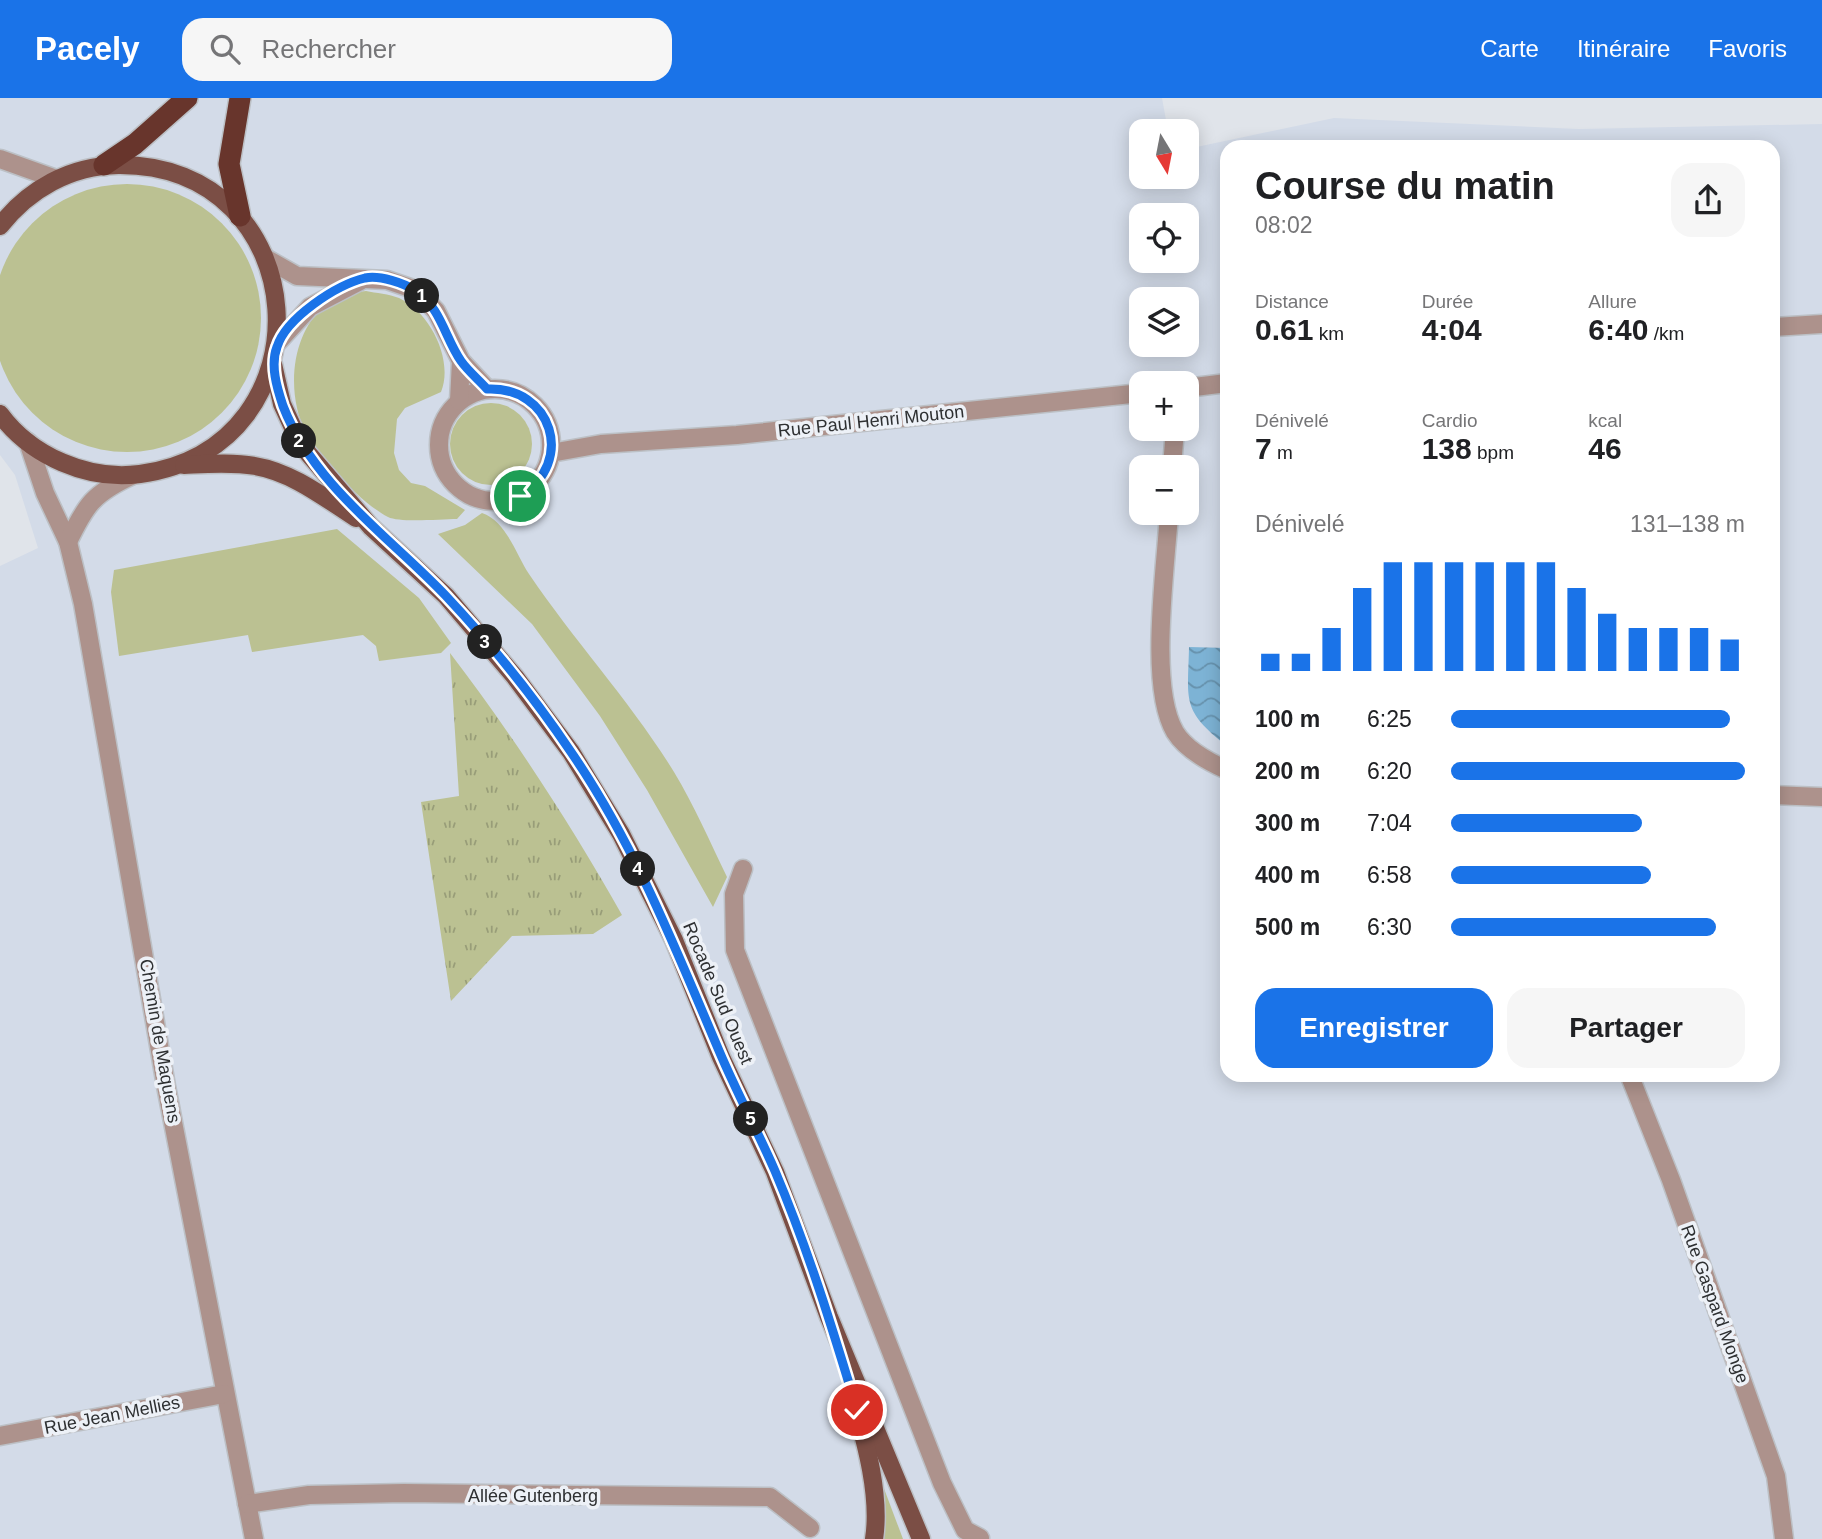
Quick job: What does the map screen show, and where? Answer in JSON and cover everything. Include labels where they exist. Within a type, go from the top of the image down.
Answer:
[{"type":"highway","points":[[104,165],[135,144],[187,98]]},
{"type":"highway","points":[[240,98],[229,164],[231,186],[240,216]]},
{"type":"main road","points":[[0,226],[6,214],[33,193],[57,179],[104,165],[142,165],[178,174],[211,191],[240,216],[267,258],[276,286],[279,314],[273,363],[259,396],[238,425],[211,448],[179,465],[133,475],[77,468],[51,457],[28,442],[0,414]]},
{"type":"main road","name":"Rocade Sud Ouest","points":[[273,363],[282,404],[301,445],[371,527],[446,596],[515,677],[571,752],[621,834],[674,940],[721,1057],[775,1172],[829,1317],[921,1539]]},
{"type":"main road","name":"Rocade Sud Ouest","points":[[179,465],[236,464],[272,470],[302,484],[371,527]]},
{"type":"main road","points":[[829,1317],[864,1439],[877,1523],[874,1539]]},
{"type":"street","points":[[0,159],[57,179]]},
{"type":"street","points":[[267,258],[297,276],[387,279],[415,290],[436,311],[461,361],[487,389]]},
{"type":"street","points":[[277,343],[310,307],[325,296],[366,278]]},
{"type":"street","points":[[1780,327],[1822,324]]},
{"type":"street","points":[[459,401],[461,361]]},
{"type":"street","points":[[1199,386],[1220,384]]},
{"type":"street","points":[[487,389],[511,390],[528,398],[541,412],[551,446],[539,481],[520,496],[495,501],[477,499],[463,492],[451,481],[439,451],[439,435],[446,416],[459,401],[472,392],[487,389]]},
{"type":"street","name":"Rue Paul Henri Mouton","points":[[551,446],[759,433],[1129,394]]},
{"type":"street","name":"Chemin de Maquens","points":[[28,442],[45,493],[68,542],[75,568],[224,1394],[254,1539]]},
{"type":"street","points":[[68,542],[81,513],[92,499],[104,489],[133,475]]},
{"type":"street","points":[[1169,525],[1161,683],[1175,732],[1204,760],[1220,767]]},
{"type":"street","points":[[1780,795],[1822,797]]},
{"type":"street","points":[[743,869],[734,894],[735,950],[942,1483],[965,1530],[980,1538]]},
{"type":"street","name":"Rue Gaspard Monge","points":[[1632,1082],[1671,1180],[1776,1476],[1784,1539]]},
{"type":"street","name":"Rue Jean Mellies","points":[[0,1436],[224,1394]]},
{"type":"street","name":"Allée Gutenberg","points":[[247,1504],[309,1495],[404,1493],[770,1497],[810,1528]]},
{"type":"shaded area","points":[[0,98],[1162,98],[1166,119],[1129,119],[1129,189],[1199,189],[1199,146],[1220,142],[1220,1082],[1780,1082],[1780,140],[1230,140],[1334,118],[1579,129],[1822,124],[1822,1539],[0,1539],[0,566],[38,548],[15,475],[0,455]]},
{"type":"green space","points":[[101,186],[153,186],[166,189],[202,206],[222,223],[239,243],[256,279],[261,305],[261,331],[256,357],[239,393],[222,413],[202,430],[166,447],[153,450],[101,450],[88,447],[52,430],[32,413],[15,393],[-1,359],[-1,277],[15,243],[32,223],[52,206],[88,189]]},
{"type":"green space","points":[[366,291],[399,298],[410,305],[429,325],[442,352],[444,379],[441,392],[405,408],[397,419],[394,453],[399,470],[411,483],[425,486],[465,510],[457,519],[402,520],[388,517],[377,510],[331,468],[306,433],[300,418],[294,383],[295,365],[305,331],[314,317],[335,299]]},
{"type":"green space","points":[[491,403],[507,406],[520,415],[529,428],[532,444],[529,460],[520,473],[507,482],[491,485],[475,482],[462,473],[453,460],[450,444],[453,428],[462,415],[475,406]]},
{"type":"green space","points":[[482,513],[498,523],[510,539],[529,574],[640,721],[674,772],[727,877],[713,907],[647,790],[600,716],[532,624],[438,534],[465,525]]},
{"type":"green space","points":[[337,529],[419,598],[451,643],[441,653],[379,661],[376,646],[363,635],[252,652],[248,635],[119,656],[111,592],[114,570]]},
{"type":"green space","points":[[450,653],[497,716],[540,781],[622,915],[593,934],[512,936],[451,1001],[421,802],[459,796]]},
{"type":"green space","points":[[874,1462],[903,1539],[880,1539]]},
{"type":"water","points":[[1189,647],[1220,648],[1220,740],[1194,713],[1188,693]]},
{"type":"route","points":[[520,496],[539,481],[547,468],[551,453],[548,424],[528,398],[511,390],[487,389],[461,361],[436,311],[415,290],[387,279],[366,278],[325,296],[298,318],[277,343],[273,363],[282,404],[301,445],[371,527],[446,596],[515,677],[571,752],[621,834],[674,940],[721,1057],[775,1172],[829,1317],[857,1410]]}]
